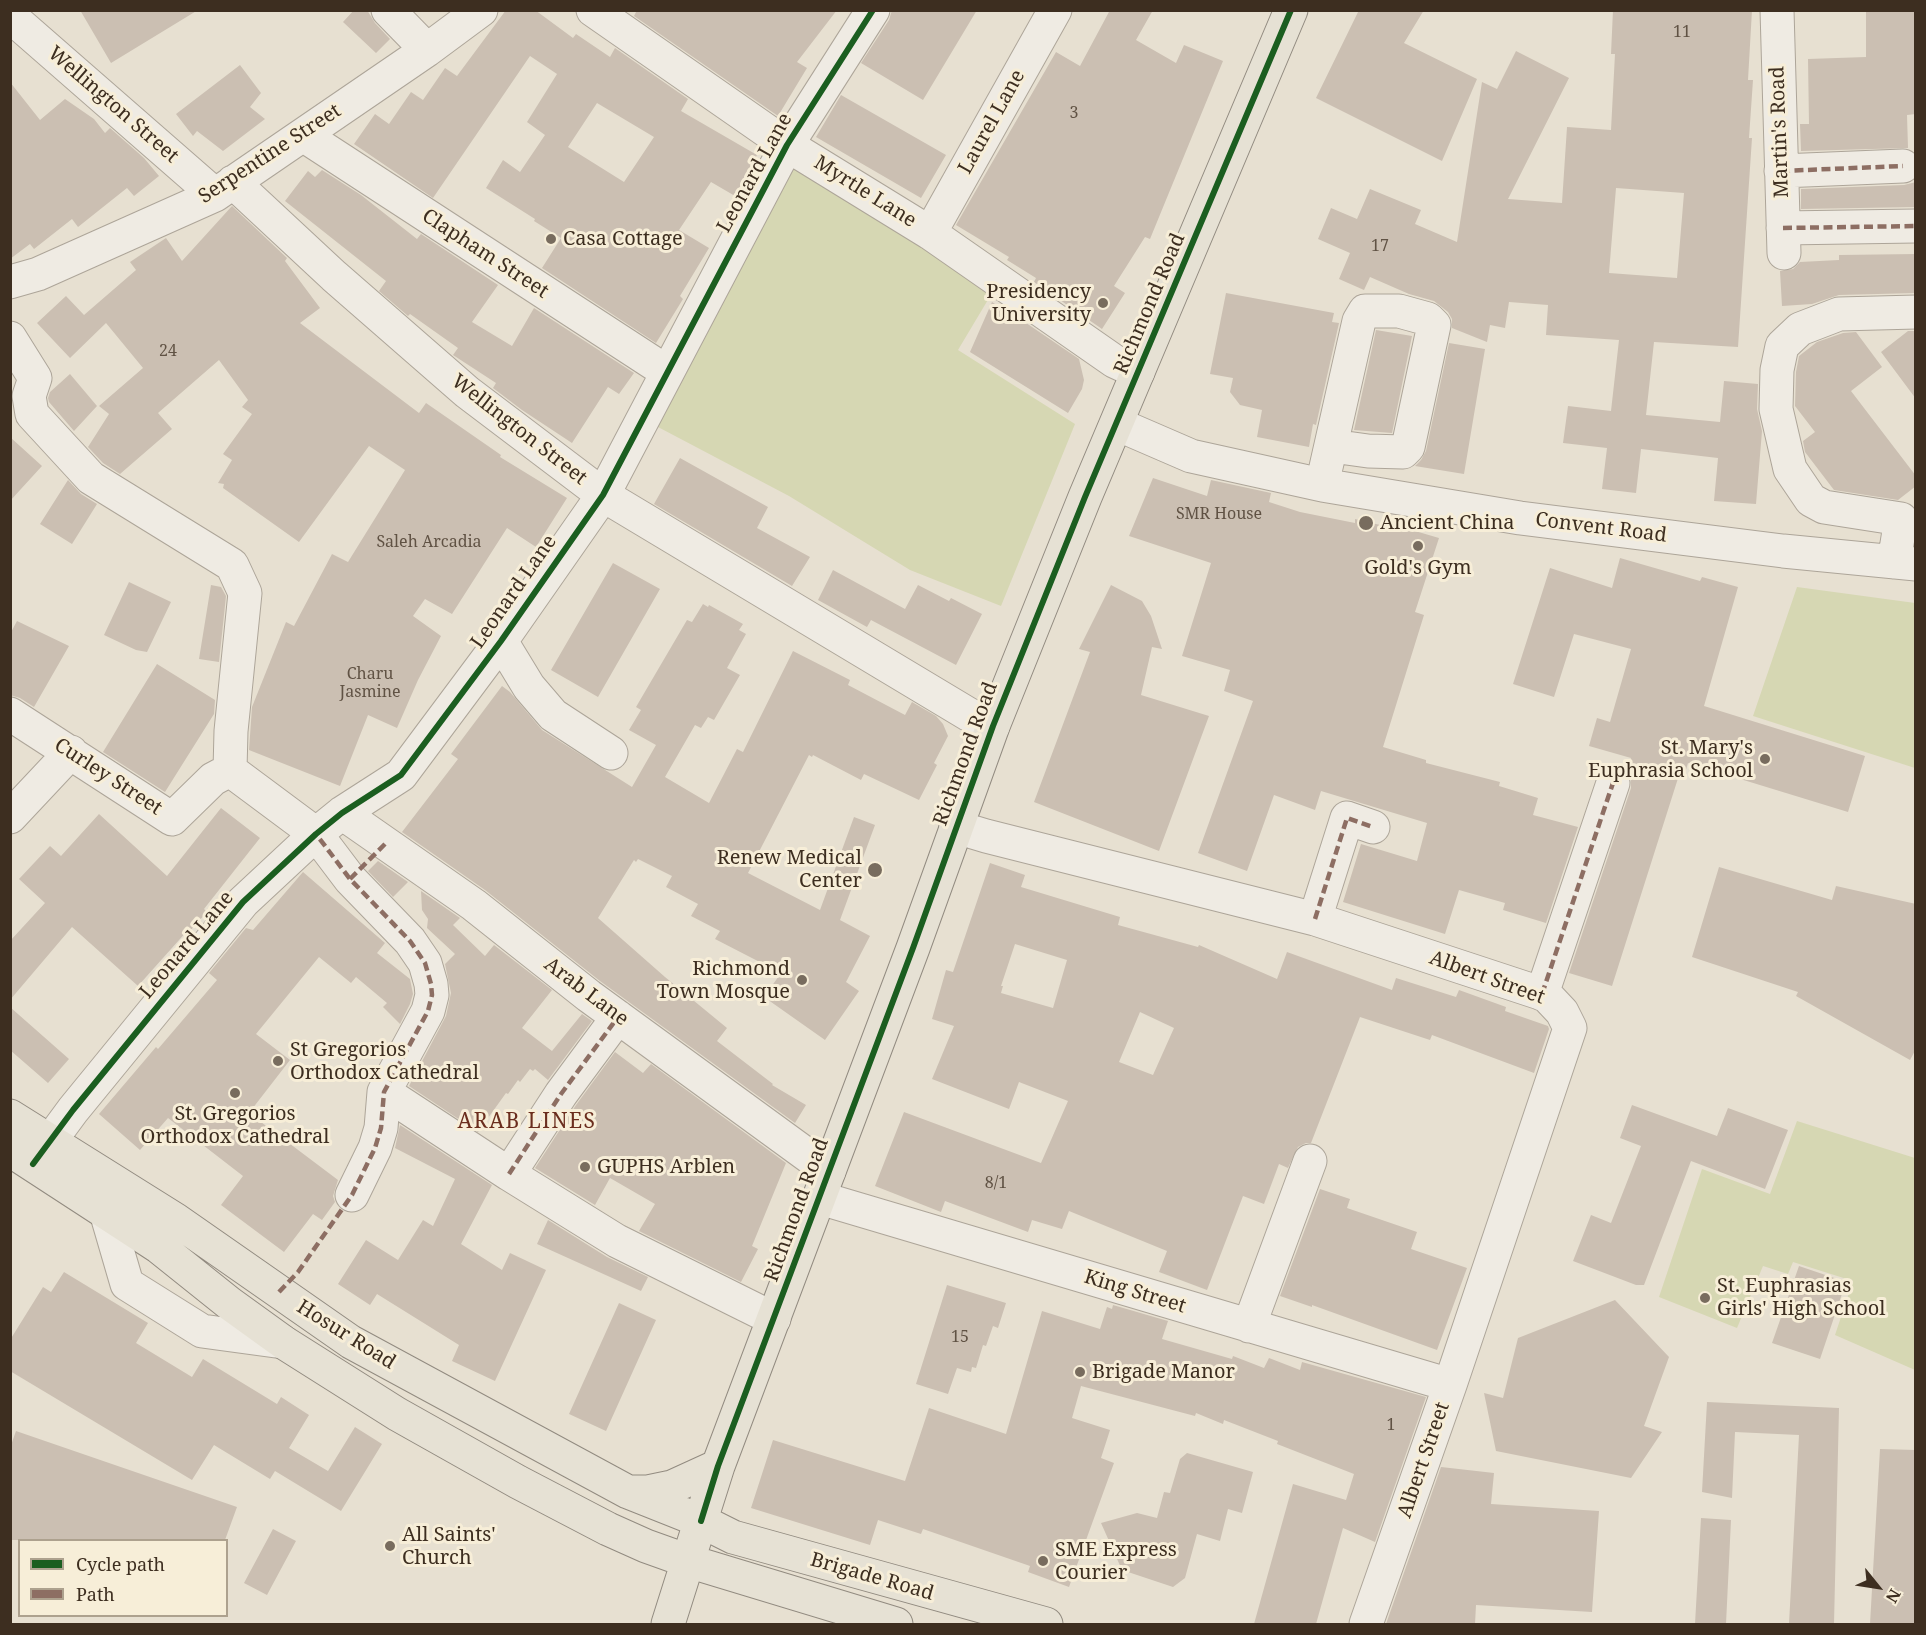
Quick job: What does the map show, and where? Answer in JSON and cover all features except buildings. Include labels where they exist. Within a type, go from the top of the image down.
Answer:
[{"type":"main road","name":"Richmond Road","points":[[668,1624],[718,1466],[913,948],[993,726],[1064,547],[1292,10]]},
{"type":"main road","name":"Hosur Road","points":[[10,1116],[31,1152],[106,1212],[159,1247],[229,1303],[283,1342],[398,1414],[518,1482],[608,1529],[688,1561]]},
{"type":"main road","name":"Hosur Road","points":[[31,1152],[176,1220],[351,1342],[628,1492],[701,1521]]},
{"type":"main road","points":[[628,1492],[648,1492],[672,1487],[718,1466]]},
{"type":"main road","name":"Brigade Road","points":[[701,1521],[733,1538],[1046,1624]]},
{"type":"main road","name":"Brigade Road","points":[[688,1561],[896,1624]]},
{"type":"street","points":[[388,10],[427,50]]},
{"type":"street","name":"Serpentine Street","points":[[10,282],[38,274],[224,188],[427,50],[481,10]]},
{"type":"street","name":"Myrtle Lane","points":[[593,10],[787,144],[930,233],[1114,361],[1138,372]]},
{"type":"street","name":"Leonard Lane","points":[[31,1152],[73,1110],[243,902],[342,813],[401,775],[501,640],[603,495],[787,144],[873,10]]},
{"type":"street","name":"Laurel Lane","points":[[930,233],[1055,10]]},
{"type":"street","name":"Martin's Road","points":[[1777,10],[1783,240],[1916,226]]},
{"type":"street","name":"Wellington Street","points":[[10,15],[334,276],[466,392],[603,495],[958,708],[993,726]]},
{"type":"street","name":"Clapham Street","points":[[303,135],[667,372]]},
{"type":"street","points":[[1781,171],[1903,166]]},
{"type":"street","points":[[1322,485],[1359,321],[1365,311],[1399,312],[1428,319],[1434,325],[1408,447],[1403,452],[1368,451],[1332,446]]},
{"type":"street","points":[[1905,563],[1908,520],[1824,507],[1811,500],[1790,469],[1776,409],[1777,370],[1782,346],[1800,329],[1839,314],[1916,312]]},
{"type":"street","points":[[10,338],[35,378],[29,396],[32,414],[91,478],[232,566],[245,593],[231,731],[230,771],[316,834],[350,879],[410,941],[425,963],[432,995],[428,1011],[384,1092],[381,1128],[375,1148],[352,1195]]},
{"type":"street","name":"Convent Road","points":[[1117,424],[1191,456],[1322,485],[1520,518],[1783,551],[1905,563]]},
{"type":"street","points":[[501,640],[529,687],[548,710],[611,753]]},
{"type":"street","name":"Curley Street","points":[[10,714],[172,819],[213,779],[230,771]]},
{"type":"street","points":[[10,817],[70,752]]},
{"type":"street","points":[[1542,994],[1613,783]]},
{"type":"street","name":"Arab Lane","points":[[342,813],[474,905],[618,1017],[801,1152],[825,1184]]},
{"type":"street","points":[[1315,919],[1347,818],[1373,827]]},
{"type":"street","name":"Albert Street","points":[[956,827],[1315,919],[1542,994],[1562,1012],[1570,1028],[1366,1624]]},
{"type":"street","points":[[350,879],[385,844]]},
{"type":"street","points":[[509,1174],[561,1094],[618,1017]]},
{"type":"street","points":[[384,1092],[617,1241],[774,1319]]},
{"type":"street","points":[[1250,1326],[1310,1161]]},
{"type":"street","name":"King Street","points":[[825,1184],[1250,1326],[1450,1384]]},
{"type":"street","points":[[106,1212],[127,1284],[202,1331],[283,1342]]},
{"type":"green space","points":[[796,163],[995,288],[958,350],[1075,424],[1001,606],[910,570],[789,496],[658,427]]},
{"type":"green space","points":[[1797,587],[1915,603],[1915,768],[1753,716]]},
{"type":"green space","points":[[1797,1121],[1915,1158],[1915,1370],[1835,1335],[1853,1281],[1793,1262],[1788,1274],[1763,1266],[1737,1328],[1659,1297],[1702,1169],[1770,1194]]},
{"type":"marked path","points":[[1781,171],[1903,166]]},
{"type":"marked path","points":[[1783,228],[1916,226]]},
{"type":"marked path","points":[[1542,994],[1613,783]]},
{"type":"marked path","points":[[1315,919],[1347,818],[1373,827]]},
{"type":"marked path","points":[[279,1292],[298,1272],[352,1195],[375,1148],[381,1128],[384,1092],[428,1011],[432,995],[425,963],[410,941],[350,879],[316,834]]},
{"type":"marked path","points":[[350,879],[385,844]]},
{"type":"marked path","points":[[509,1174],[561,1094],[618,1017]]},
{"type":"cycle path","points":[[33,1164],[73,1110],[243,902],[342,813],[401,775],[501,641],[603,495],[787,145],[873,10]]},
{"type":"cycle path","points":[[701,1521],[718,1466],[913,948],[993,726],[1085,497],[1291,10]]},
{"type":"place","name":"Casa Cottage","points":[[551,239]]},
{"type":"place","name":"Presidency University","points":[[1103,303]]},
{"type":"place","name":"Ancient China","points":[[1366,523]]},
{"type":"place","name":"Gold's Gym","points":[[1418,546]]},
{"type":"place","name":"St. Mary's Euphrasia School","points":[[1765,759]]},
{"type":"place","name":"Renew Medical Center","points":[[875,870]]},
{"type":"place","name":"Richmond Town Mosque","points":[[802,980]]},
{"type":"place","name":"St Gregorios Orthodox Cathedral","points":[[278,1061]]},
{"type":"place","name":"St. Gregorios Orthodox Cathedral","points":[[235,1093]]},
{"type":"place","name":"GUPHS Arblen","points":[[585,1167]]},
{"type":"place","name":"St. Euphrasias Girls' High School","points":[[1705,1298]]},
{"type":"place","name":"Brigade Manor","points":[[1080,1372]]},
{"type":"place","name":"All Saints' Church","points":[[390,1546]]},
{"type":"place","name":"SME Express Courier","points":[[1043,1561]]},
{"type":"district","name":"ARAB LINES","points":[[527,1122]]}]
